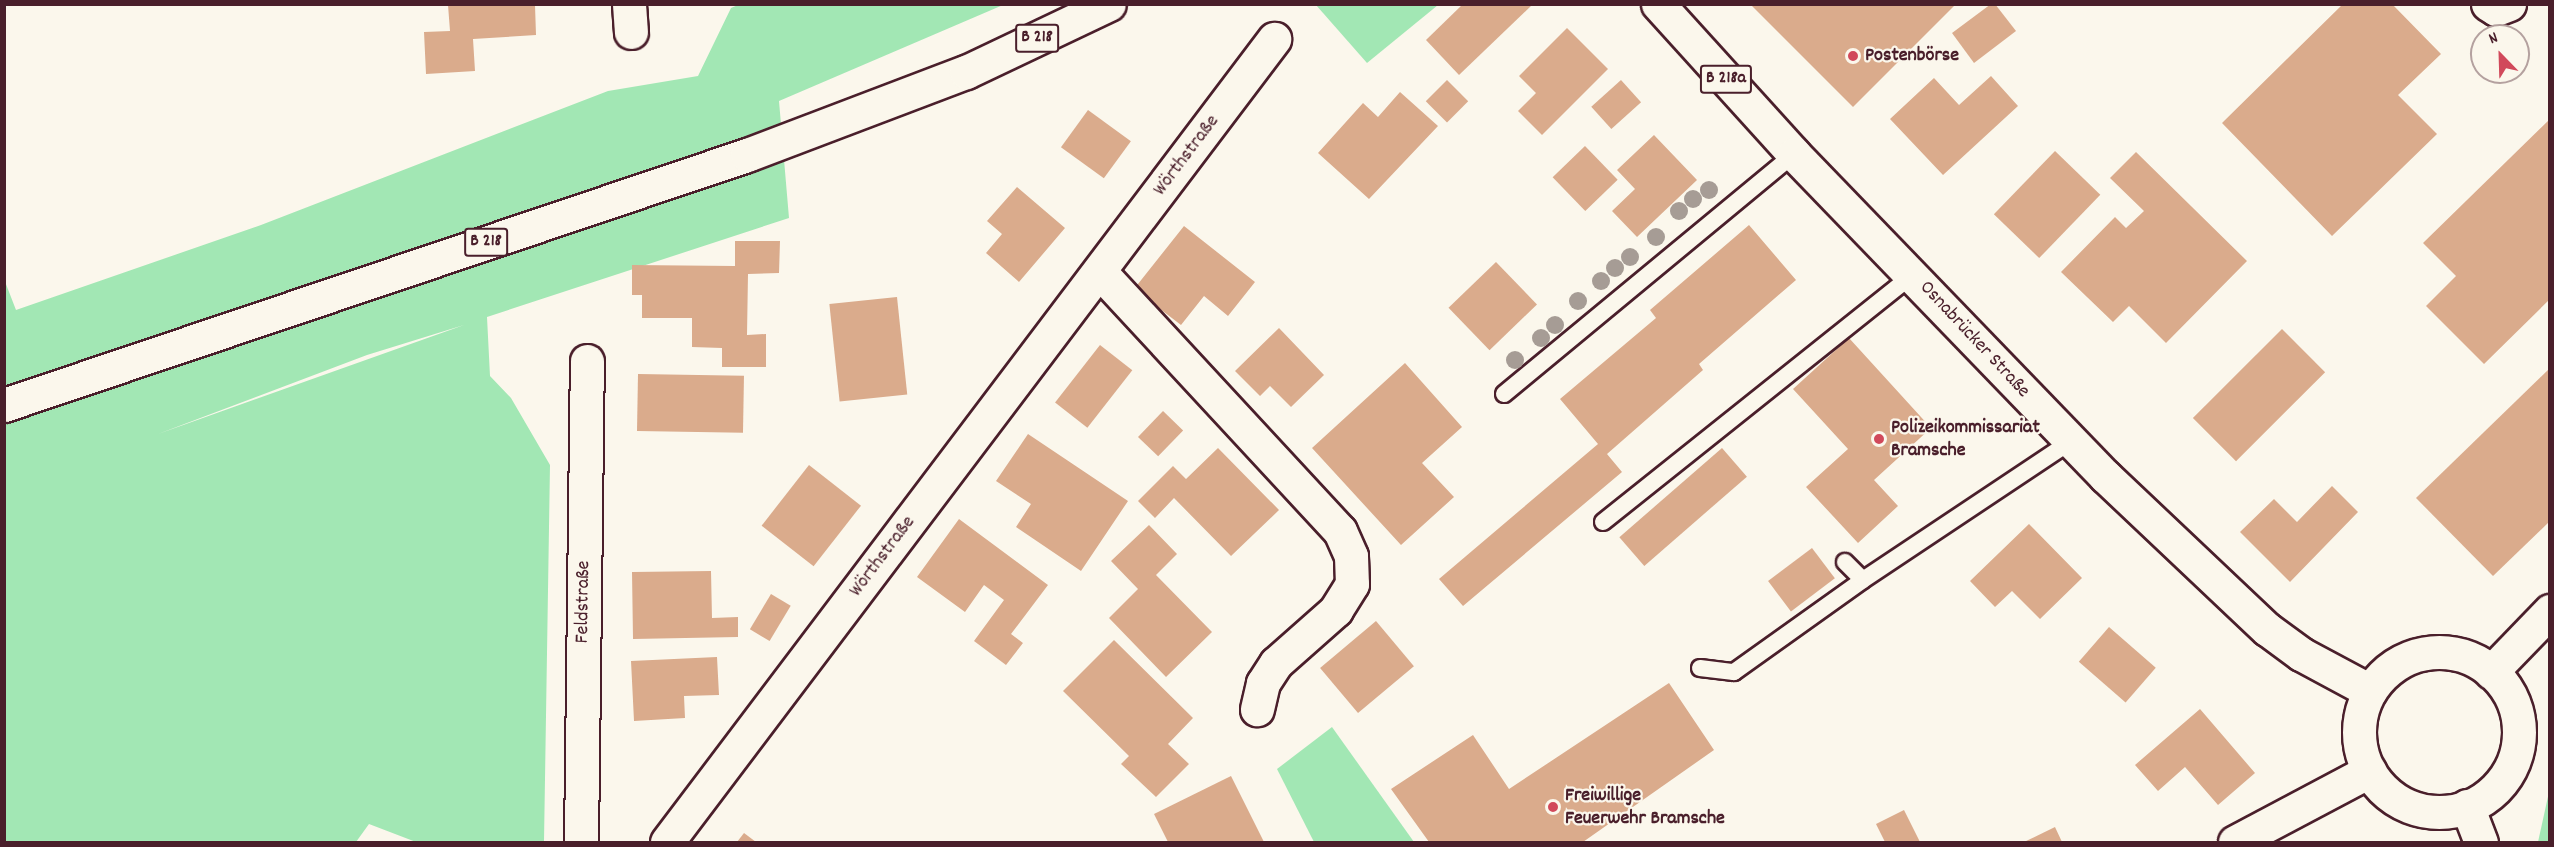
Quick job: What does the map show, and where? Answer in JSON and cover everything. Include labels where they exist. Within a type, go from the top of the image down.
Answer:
[{"type":"main road","name":"B 218","points":[[4,405],[747,155],[966,72],[1109,4]]},
{"type":"main road","name":"Osnabrücker Straße","points":[[1658,4],[1794,154],[2070,442],[2267,629],[2301,654],[2370,690]]},
{"type":"main road","points":[[2488,4],[2496,9],[2510,4]]},
{"type":"main road","name":"Wörthstraße","points":[[667,843],[1274,39]]},
{"type":"main road","points":[[1100,272],[1340,531],[1351,556],[1352,584],[1336,610],[1276,663],[1263,683],[1257,709]]},
{"type":"main road","name":"Feldstraße","points":[[581,843],[587,361]]},
{"type":"main road","points":[[2491,672],[2550,611]]},
{"type":"main road","points":[[2432,651],[2458,654],[2491,672],[2502,682],[2515,705],[2519,732],[2516,750],[2500,783],[2467,806],[2426,811],[2403,803],[2383,789],[2368,771],[2360,746],[2359,719],[2370,690],[2384,673],[2406,658],[2432,651]]},
{"type":"main road","points":[[2235,843],[2368,771]]},
{"type":"main road","points":[[2467,806],[2481,843]]},
{"type":"lane","points":[[1504,394],[1794,154]]},
{"type":"lane","points":[[1603,522],[1912,275]]},
{"type":"lane","points":[[1700,668],[1734,672],[1863,580],[2070,442]]},
{"type":"lane","points":[[1845,562],[1863,580]]},
{"type":"green space","points":[[1316,4],[1438,5],[1367,63]]},
{"type":"green space","points":[[738,5],[1003,5],[779,101],[789,218],[487,317],[490,376],[511,398],[550,465],[544,842],[416,842],[369,824],[356,842],[5,842],[4,279],[16,310],[261,225],[608,91],[698,76],[731,8]],"holes":[[[464,325],[158,434],[367,355]]]},
{"type":"green space","points":[[1332,727],[1414,842],[1314,842],[1277,769]]},
{"type":"green space","points":[[2549,792],[2549,842],[2538,842]]},
{"type":"building","points":[[1463,4],[1533,4],[1459,75],[1426,40]]},
{"type":"building","name":"Postenbörse","points":[[1750,4],[1956,4],[1853,107]]},
{"type":"building","points":[[1991,4],[1995,4],[2016,31],[1974,63],[1952,33]]},
{"type":"building","points":[[2343,4],[2392,4],[2441,54],[2398,95],[2437,134],[2332,236],[2222,123]]},
{"type":"building","points":[[448,5],[535,5],[536,35],[473,39],[475,71],[426,74],[424,32],[450,31]]},
{"type":"building","points":[[1567,28],[1608,69],[1542,135],[1518,111],[1536,93],[1519,76]]},
{"type":"building","points":[[1991,76],[2018,106],[1943,175],[1890,119],[1934,78],[1959,105]]},
{"type":"building","points":[[1447,80],[1468,101],[1447,122],[1426,101]]},
{"type":"building","points":[[1621,80],[1641,102],[1611,129],[1591,107]]},
{"type":"building","points":[[1400,92],[1438,126],[1369,199],[1318,153],[1363,103],[1378,117]]},
{"type":"building","points":[[1088,110],[1131,141],[1104,178],[1061,147]]},
{"type":"building","points":[[2550,119],[2550,299],[2484,364],[2426,306],[2456,276],[2423,243]]},
{"type":"building","points":[[1654,135],[1697,180],[1637,237],[1612,211],[1635,189],[1617,170]]},
{"type":"building","points":[[1585,146],[1618,180],[1585,211],[1553,177]]},
{"type":"building","points":[[2055,151],[2100,195],[2039,258],[1994,214]]},
{"type":"building","points":[[2136,152],[2247,261],[2166,343],[2129,306],[2113,322],[2061,272],[2115,217],[2126,228],[2144,211],[2110,178]]},
{"type":"building","points":[[1017,187],[1065,228],[1019,282],[986,253],[1002,234],[987,221]]},
{"type":"building","points":[[1749,225],[1796,280],[1699,364],[1703,370],[1607,454],[1622,472],[1463,606],[1439,579],[1598,444],[1560,399],[1656,318],[1650,310]]},
{"type":"building","points":[[1184,226],[1255,282],[1228,316],[1204,296],[1181,325],[1134,289]]},
{"type":"building","points":[[735,241],[780,241],[779,273],[748,274],[747,335],[766,334],[766,367],[722,367],[722,348],[692,347],[692,318],[642,318],[642,295],[632,295],[632,265],[735,266]]},
{"type":"building","points":[[1496,262],[1537,304],[1490,350],[1449,308]]},
{"type":"building","points":[[897,297],[907,394],[840,402],[829,304]]},
{"type":"building","points":[[1279,328],[1324,375],[1291,407],[1270,386],[1260,396],[1235,371]]},
{"type":"building","points":[[2282,329],[2325,372],[2236,461],[2193,418]]},
{"type":"building","name":"Polizeikommissariat Bramsche","points":[[1849,338],[1931,428],[1874,480],[1898,506],[1858,543],[1806,487],[1848,449],[1793,389]]},
{"type":"building","points":[[1100,345],[1132,370],[1087,428],[1055,403]]},
{"type":"building","points":[[1405,363],[1462,427],[1422,463],[1454,497],[1401,545],[1312,448]]},
{"type":"building","points":[[2550,368],[2550,521],[2493,576],[2416,498]]},
{"type":"building","points":[[638,374],[744,376],[743,433],[637,431]]},
{"type":"building","points":[[1163,411],[1183,430],[1158,456],[1138,437]]},
{"type":"building","points":[[1028,434],[1128,501],[1081,571],[1016,527],[1031,504],[996,481]]},
{"type":"building","points":[[1218,448],[1279,510],[1231,556],[1174,498],[1155,518],[1138,501],[1173,466],[1186,479]]},
{"type":"building","points":[[1722,448],[1747,477],[1644,566],[1619,537]]},
{"type":"building","points":[[809,465],[861,506],[814,566],[762,526]]},
{"type":"building","points":[[2332,486],[2358,512],[2290,582],[2240,532],[2274,499],[2297,522]]},
{"type":"building","points":[[959,519],[1048,585],[1011,634],[1023,643],[1006,665],[974,641],[1004,600],[984,585],[965,612],[917,577]]},
{"type":"building","points":[[2029,524],[2082,578],[2040,619],[2012,591],[1995,607],[1970,581]]},
{"type":"building","points":[[1149,525],[1177,554],[1156,575],[1212,632],[1166,677],[1109,618],[1138,589],[1111,561]]},
{"type":"building","points":[[1812,548],[1835,578],[1791,611],[1768,581]]},
{"type":"building","points":[[711,571],[712,618],[738,617],[738,637],[633,639],[632,572]]},
{"type":"building","points":[[771,594],[791,606],[770,641],[750,629]]},
{"type":"building","points":[[1376,621],[1414,666],[1358,713],[1320,668]]},
{"type":"building","points":[[2109,627],[2156,668],[2126,702],[2079,662]]},
{"type":"building","points":[[1114,640],[1193,718],[1168,744],[1189,764],[1156,797],[1121,764],[1129,756],[1063,691]]},
{"type":"building","points":[[717,657],[719,695],[684,696],[685,718],[634,721],[631,661]]},
{"type":"building","points":[[1669,683],[1714,750],[1583,842],[1429,842],[1391,789],[1473,735],[1509,789]]},
{"type":"building","points":[[2200,709],[2255,773],[2218,805],[2185,767],[2158,791],[2135,765]]},
{"type":"building","points":[[1231,776],[1264,842],[1168,842],[1154,814]]},
{"type":"building","points":[[1904,810],[1920,842],[1885,842],[1876,824]]},
{"type":"building","points":[[2055,827],[2062,842],[2024,842]]},
{"type":"building","points":[[744,833],[756,842],[737,842]]},
{"type":"place","name":"Postenbörse","points":[[1853,56]]},
{"type":"place","name":"Polizeikommissariat Bramsche","points":[[1879,439]]},
{"type":"place","name":"Freiwillige Feuerwehr Bramsche","points":[[1553,807]]}]
